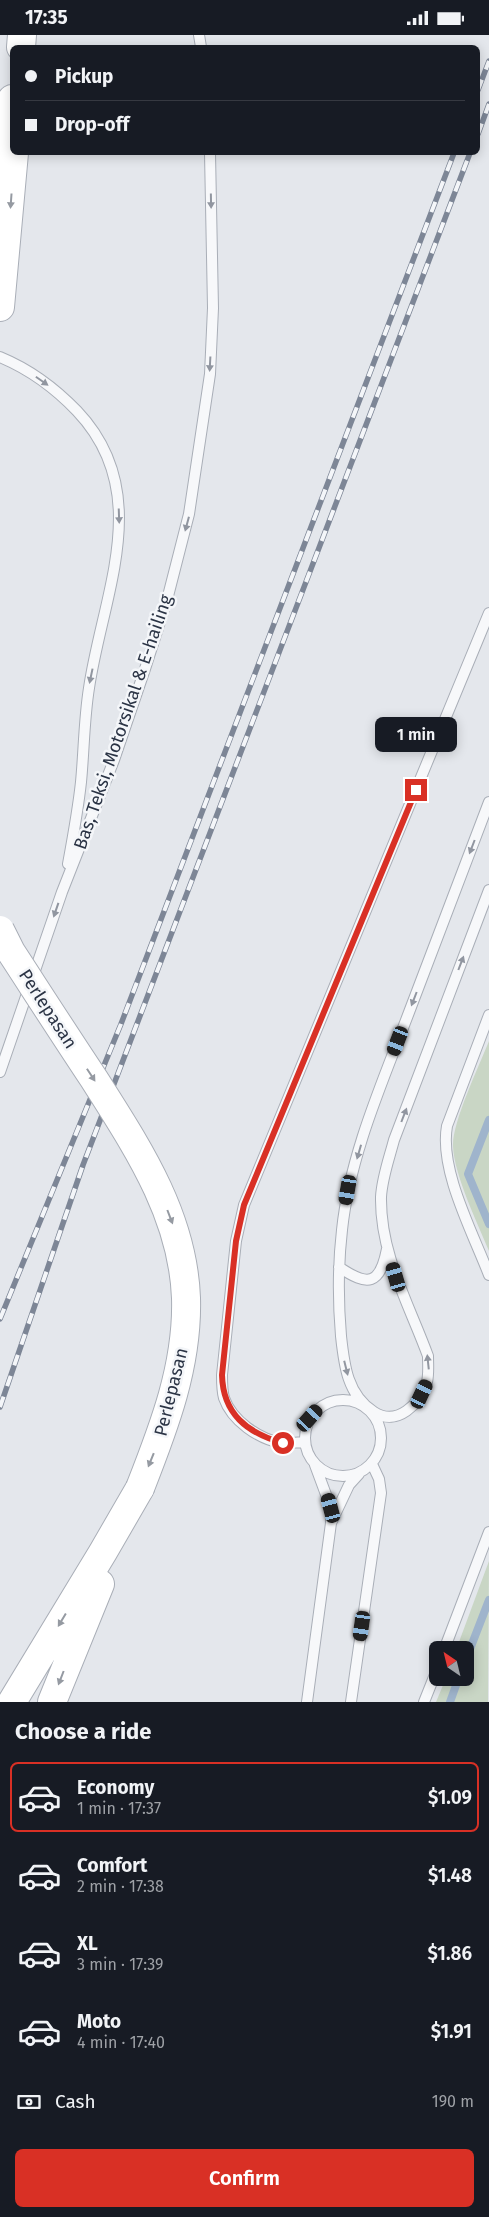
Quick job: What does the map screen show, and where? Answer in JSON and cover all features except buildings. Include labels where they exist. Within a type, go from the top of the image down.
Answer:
[{"type":"main road","points":[[0,155],[10,108]]},
{"type":"main road","points":[[0,307],[14,155]]},
{"type":"main road","name":"Perlepasan","points":[[0,930],[12,953],[130,1134],[150,1169],[176,1233],[186,1299],[184,1339],[179,1371],[169,1411],[140,1488],[52,1702]]},
{"type":"main road","points":[[12,1702],[140,1488]]},
{"type":"lane","name":"Bas, Teksi, Motorsikal & E-hailing","points":[[0,1072],[62,891],[114,760],[145,669],[167,600],[189,514],[210,374],[213,308],[210,155]]},
{"type":"lane","points":[[0,357],[35,375],[53,389],[89,424],[112,468],[118,492],[120,519],[118,547],[89,687],[77,818],[62,891]]},
{"type":"lane","points":[[305,1442],[283,1443],[262,1435],[242,1423],[231,1411],[224,1398],[222,1375],[239,1222],[489,613]]},
{"type":"lane","points":[[331,1523],[349,1485],[362,1471],[372,1464],[378,1453],[381,1441],[380,1428],[375,1417],[357,1397],[345,1366],[340,1323],[339,1267],[348,1190],[370,1114],[489,802]]},
{"type":"lane","points":[[307,1702],[331,1523],[331,1508],[315,1465],[308,1454],[305,1442],[306,1429],[310,1418],[319,1409],[330,1402],[342,1400],[355,1402],[385,1417],[401,1415],[417,1402],[427,1383],[428,1356],[396,1277],[382,1219],[382,1195],[394,1141],[489,891]]},
{"type":"lane","points":[[489,1015],[447,1126],[444,1139],[448,1168],[489,1275]]},
{"type":"lane","points":[[339,1267],[357,1279],[366,1281],[375,1277],[383,1268],[388,1248]]},
{"type":"lane","points":[[351,1702],[381,1493],[380,1479],[372,1464]]},
{"type":"lane","points":[[315,1465],[325,1472],[337,1476],[350,1475],[362,1471]]},
{"type":"lane","points":[[447,1641],[489,1532]]},
{"type":"lane","points":[[424,1702],[430,1686]]},
{"type":"green space","points":[[489,1041],[489,1251],[462,1185],[454,1158],[453,1146],[461,1109]]},
{"type":"green space","points":[[489,1561],[488,1702],[436,1702],[443,1686],[474,1686],[474,1641],[459,1641]]},
{"type":"waterway","points":[[489,1120],[468,1174],[489,1224]]},
{"type":"waterway","points":[[473,1641],[489,1600]]},
{"type":"waterway","points":[[450,1702],[456,1686]]},
{"type":"railway","points":[[480,85],[489,61]]},
{"type":"railway","points":[[480,129],[489,104]]},
{"type":"railway","points":[[0,1319],[121,1024],[453,155]]},
{"type":"railway","points":[[0,1407],[83,1165],[469,155]]},
{"type":"route","points":[[283,1443],[268,1439],[242,1423],[231,1411],[224,1398],[222,1375],[239,1222],[244,1205],[416,790]]}]
